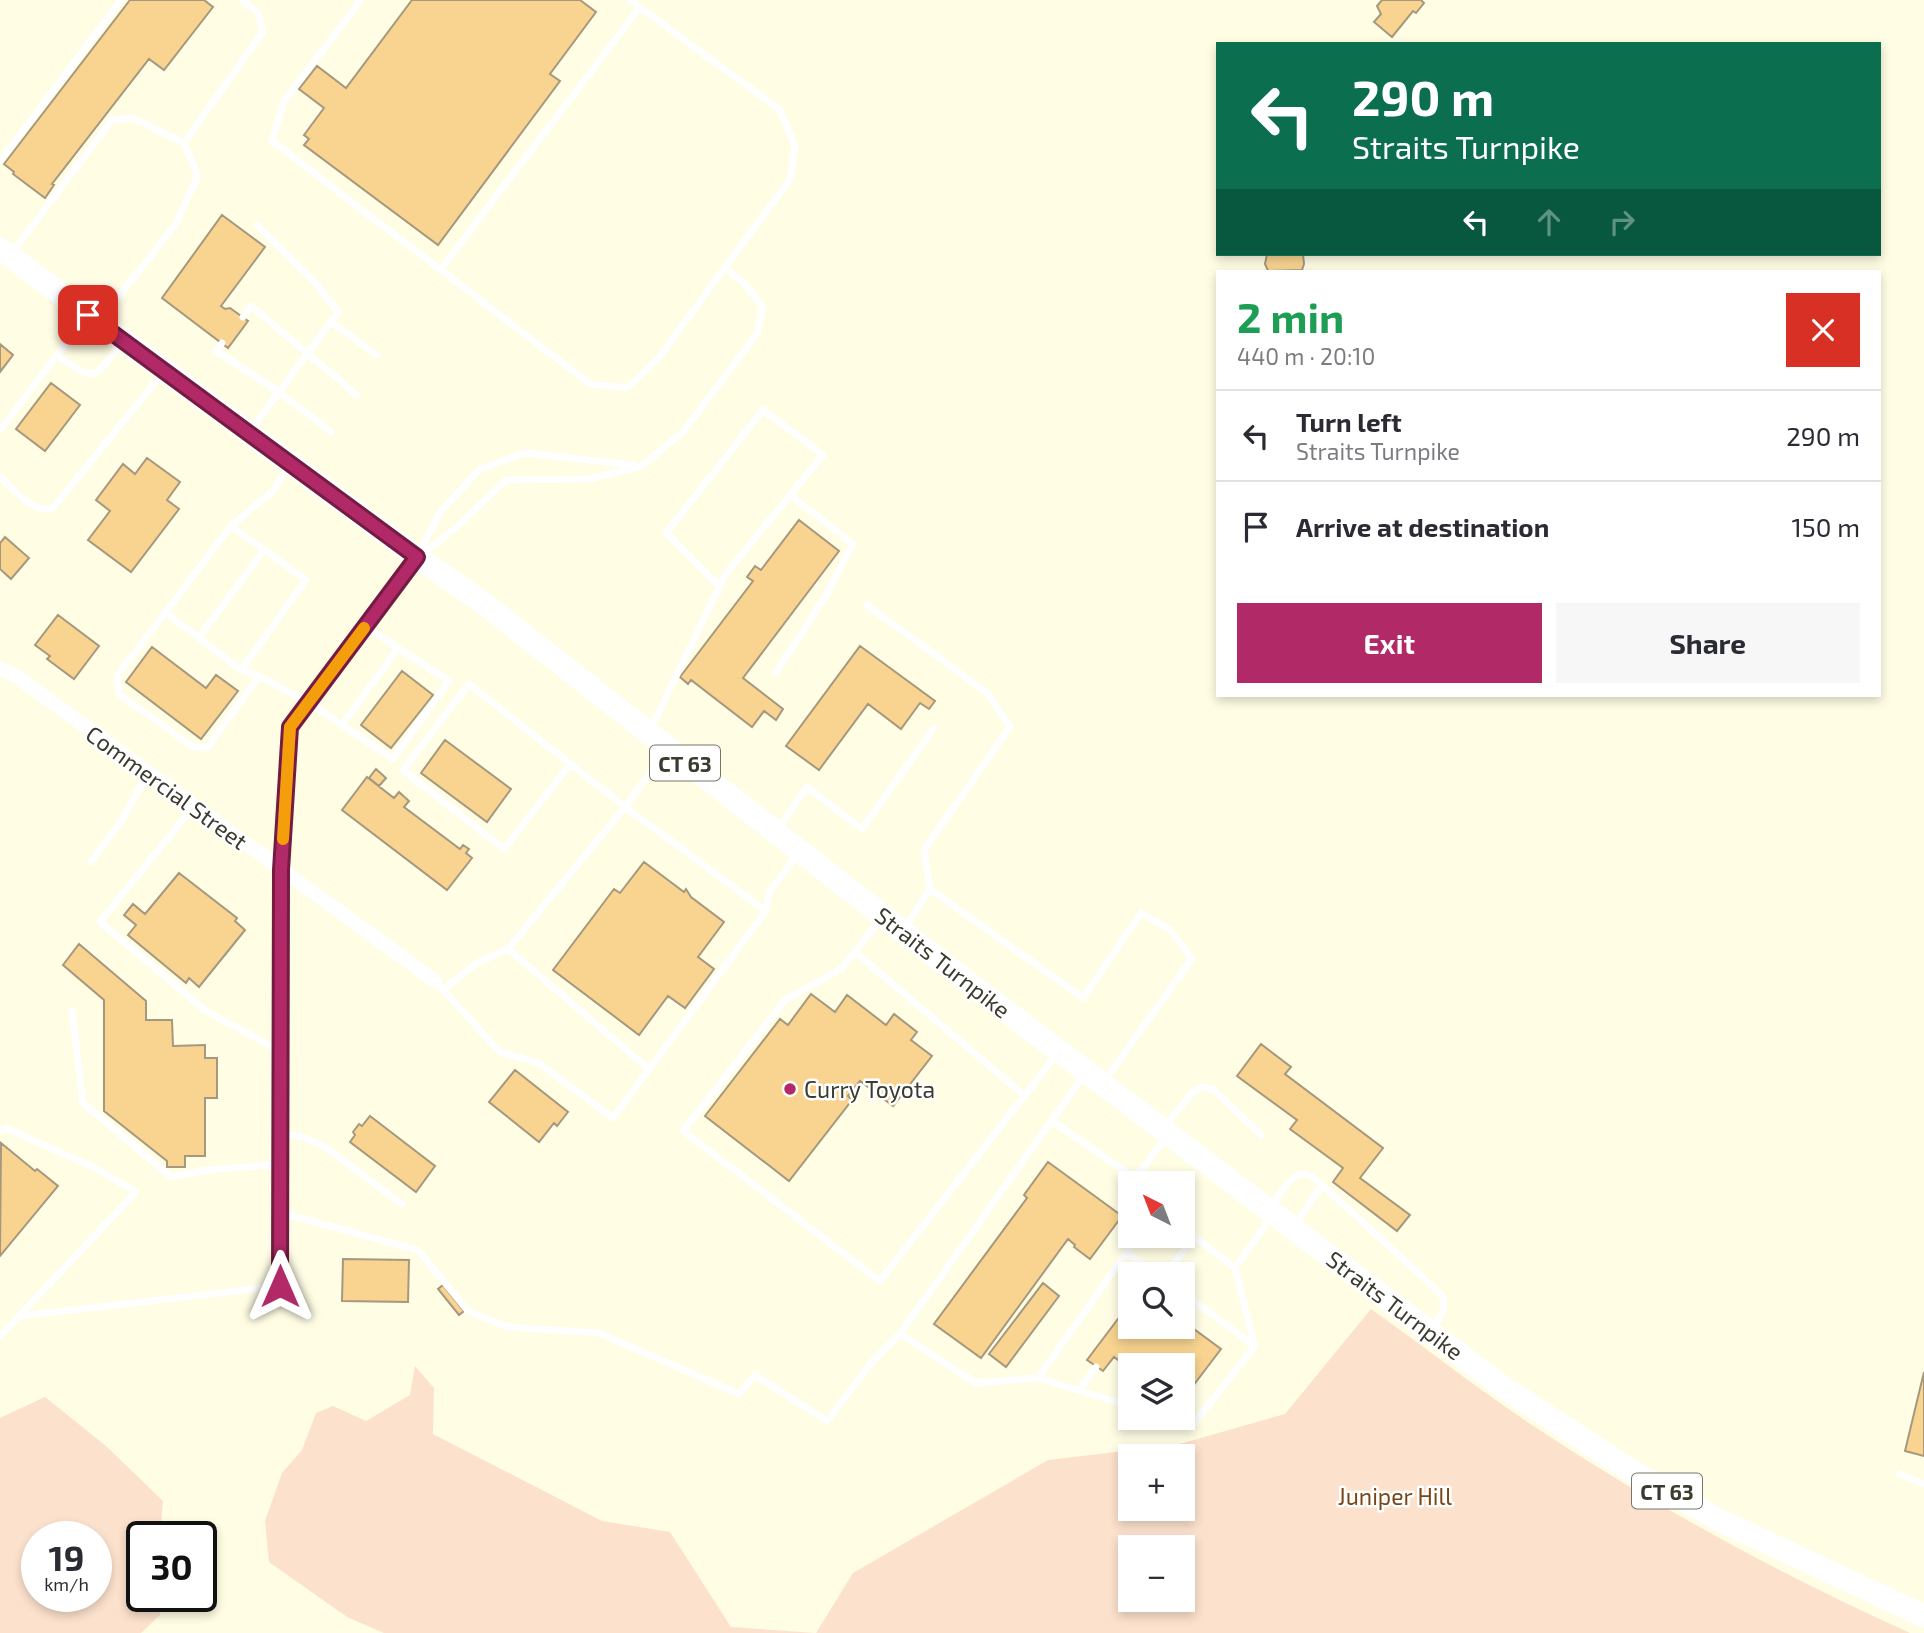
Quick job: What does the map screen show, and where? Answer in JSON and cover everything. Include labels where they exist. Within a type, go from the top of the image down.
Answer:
[{"type":"main road","name":"Straits Turnpike","points":[[4,253],[478,599],[902,931],[1500,1385],[1630,1471],[1721,1521],[1924,1616]]},
{"type":"street","points":[[280,1286],[281,870],[290,727],[417,557]]},
{"type":"street","name":"Commercial Street","points":[[0,669],[16,676],[439,986]]},
{"type":"lane","points":[[0,160],[121,0]]},
{"type":"lane","points":[[184,143],[262,32],[258,13],[242,0]]},
{"type":"lane","points":[[360,0],[284,101],[272,141],[590,384],[627,388],[657,360],[790,179],[795,146],[780,110],[630,0]]},
{"type":"lane","points":[[441,269],[640,7]]},
{"type":"lane","points":[[0,430],[58,356],[176,225],[198,176],[184,143],[133,118],[112,120],[4,253]]},
{"type":"lane","points":[[249,433],[338,312],[315,282],[257,225]]},
{"type":"lane","points":[[417,557],[456,528],[506,480],[589,479],[642,466],[683,432],[757,334],[762,307],[744,283],[726,269]]},
{"type":"lane","points":[[243,317],[251,306],[357,395]]},
{"type":"lane","points":[[332,322],[377,355]]},
{"type":"lane","points":[[58,356],[81,373],[90,375],[100,372],[124,341]]},
{"type":"lane","points":[[222,343],[216,351],[279,392],[331,432]]},
{"type":"lane","points":[[0,478],[35,508],[52,509],[165,371]]},
{"type":"lane","points":[[649,734],[720,587],[725,575],[823,455],[763,410],[666,533],[720,587]]},
{"type":"lane","points":[[417,557],[440,512],[480,469],[525,453],[642,466]]},
{"type":"lane","points":[[259,676],[207,748],[193,747],[119,694],[117,676],[231,526],[273,491],[291,464]]},
{"type":"lane","points":[[776,673],[826,595],[853,544],[790,495]]},
{"type":"lane","points":[[231,526],[306,580],[241,670]]},
{"type":"lane","points":[[199,637],[264,550]]},
{"type":"lane","points":[[867,605],[987,693],[1010,727],[925,850],[930,889],[902,931]]},
{"type":"lane","points":[[165,612],[241,670],[259,676],[308,702],[393,759],[449,681],[366,626]]},
{"type":"lane","points":[[342,725],[398,648]]},
{"type":"lane","points":[[570,764],[504,849],[403,770],[469,684],[625,807],[766,911]]},
{"type":"lane","points":[[776,833],[807,787],[862,829],[934,728]]},
{"type":"lane","points":[[667,749],[625,807],[508,950],[477,963],[439,986],[500,1052],[539,1063],[613,1118],[766,911],[769,892],[800,851]]},
{"type":"lane","points":[[90,862],[122,820],[148,773]]},
{"type":"lane","points":[[194,806],[100,922],[206,1011],[280,1052]]},
{"type":"lane","points":[[280,1213],[418,1250],[468,1311],[507,1327],[599,1333],[739,1394],[755,1375],[827,1421],[872,1362],[900,1334],[1052,1121],[1094,1077],[1192,959],[1170,930],[1141,913],[1083,998],[930,889]]},
{"type":"lane","points":[[883,916],[841,969],[785,1000],[683,1130],[880,1282],[1059,1051]]},
{"type":"lane","points":[[508,950],[649,1069]]},
{"type":"lane","points":[[855,952],[1025,1096]]},
{"type":"lane","points":[[72,1011],[83,1103],[171,1177],[208,1170],[280,1164]]},
{"type":"lane","points":[[1141,1171],[1192,1093],[1201,1087],[1213,1089],[1261,1135]]},
{"type":"lane","points":[[1052,1121],[1121,1171]]},
{"type":"lane","points":[[0,1131],[6,1128],[93,1167],[136,1192],[0,1336]]},
{"type":"lane","points":[[280,1133],[303,1137],[325,1147],[402,1204]]},
{"type":"lane","points":[[1235,1268],[1292,1179],[1300,1174],[1307,1174],[1441,1294],[1444,1310],[1430,1332]]},
{"type":"lane","points":[[1293,1228],[1322,1185]]},
{"type":"lane","points":[[1195,1238],[1235,1268],[1255,1346]]},
{"type":"lane","points":[[1038,1378],[1129,1248]]},
{"type":"lane","points":[[1175,1262],[1186,1248]]},
{"type":"lane","points":[[1126,1252],[1140,1262]]},
{"type":"lane","points":[[21,1316],[280,1286]]},
{"type":"lane","points":[[1195,1302],[1255,1346]]},
{"type":"lane","points":[[900,1334],[976,1383],[1038,1378],[1118,1402]]},
{"type":"lane","points":[[1195,1422],[1255,1346]]},
{"type":"lane","points":[[1079,1390],[1096,1367]]},
{"type":"lane","points":[[1900,1474],[1924,1484]]},
{"type":"green space","name":"Juniper Hill","points":[[1371,1309],[1514,1413],[1626,1484],[1718,1538],[1910,1633],[816,1633],[853,1573],[1048,1460],[1118,1452],[1118,1521],[1195,1521],[1195,1444],[1180,1444],[1285,1414]]},
{"type":"green space","points":[[415,1366],[434,1388],[433,1434],[602,1521],[670,1532],[731,1627],[815,1633],[384,1633],[347,1617],[269,1562],[265,1521],[282,1473],[302,1450],[316,1413],[333,1406],[366,1421],[410,1395]]},
{"type":"green space","points":[[45,1397],[106,1446],[163,1501],[161,1521],[126,1521],[126,1612],[160,1612],[160,1615],[141,1633],[0,1633],[0,1418]]},
{"type":"building","points":[[130,0],[204,0],[213,7],[164,70],[149,59],[52,184],[54,185],[45,198],[4,164]]},
{"type":"building","points":[[412,0],[580,0],[596,12],[550,74],[560,81],[438,245],[304,145],[309,139],[304,135],[324,108],[299,89],[317,66],[346,88]]},
{"type":"building","points":[[1382,0],[1421,0],[1424,3],[1416,13],[1413,11],[1392,37],[1374,22],[1381,14],[1377,6]]},
{"type":"building","points":[[222,215],[265,247],[221,306],[230,308],[248,321],[228,348],[162,298]]},
{"type":"building","points":[[1267,256],[1303,256],[1302,270],[1268,270],[1265,264]]},
{"type":"building","points":[[0,344],[13,355],[0,372]]},
{"type":"building","points":[[51,383],[80,405],[45,451],[16,429]]},
{"type":"building","points":[[147,458],[180,482],[167,500],[179,509],[131,572],[88,540],[110,511],[96,500],[123,464],[135,474]]},
{"type":"building","points":[[799,520],[839,551],[743,678],[783,709],[776,720],[764,711],[752,727],[691,680],[688,684],[680,677],[753,581],[747,577],[755,566],[761,570]]},
{"type":"building","points":[[5,537],[29,558],[11,579],[0,569],[0,543]]},
{"type":"building","points":[[58,615],[99,646],[74,679],[47,659],[50,656],[35,645]]},
{"type":"building","points":[[860,646],[935,701],[929,709],[920,703],[901,729],[868,704],[819,770],[786,746]]},
{"type":"building","points":[[152,647],[206,688],[216,675],[238,691],[201,739],[126,682]]},
{"type":"building","points":[[402,671],[433,695],[391,748],[361,725]]},
{"type":"building","points":[[445,740],[511,789],[487,822],[421,773]]},
{"type":"building","points":[[376,769],[386,778],[379,786],[369,778]]},
{"type":"building","points":[[367,777],[394,798],[399,792],[409,801],[404,807],[460,849],[463,845],[469,849],[466,853],[472,858],[447,890],[342,810]]},
{"type":"building","points":[[644,862],[684,892],[686,889],[691,897],[724,922],[698,957],[714,969],[685,1008],[668,996],[639,1035],[553,970],[614,889],[620,893]]},
{"type":"building","points":[[179,873],[237,918],[235,921],[245,930],[199,987],[189,978],[186,983],[128,935],[136,925],[124,915],[133,904],[145,914]]},
{"type":"building","points":[[79,944],[146,1001],[146,1020],[172,1020],[173,1046],[205,1045],[205,1058],[217,1058],[217,1098],[205,1098],[205,1156],[185,1156],[185,1167],[167,1167],[167,1161],[104,1111],[104,1000],[63,965]]},
{"type":"building","name":"Curry Toyota","points":[[811,994],[835,1012],[847,995],[886,1025],[894,1014],[917,1032],[911,1040],[932,1056],[893,1106],[860,1081],[848,1096],[852,1100],[789,1181],[705,1116],[780,1019],[788,1025]]},
{"type":"building","points":[[1261,1044],[1291,1067],[1285,1074],[1383,1148],[1360,1178],[1410,1215],[1397,1231],[1333,1182],[1343,1168],[1290,1129],[1297,1120],[1237,1076]]},
{"type":"building","points":[[515,1070],[568,1112],[557,1126],[554,1123],[539,1142],[489,1102]]},
{"type":"building","points":[[370,1116],[435,1166],[416,1192],[350,1142],[359,1124],[362,1126]]},
{"type":"building","points":[[1,1143],[58,1186],[0,1256]]},
{"type":"building","points":[[1048,1162],[1118,1213],[1118,1221],[1090,1259],[1068,1239],[981,1358],[934,1324],[1027,1198],[1024,1195]]},
{"type":"building","points":[[343,1259],[409,1260],[408,1302],[342,1301]]},
{"type":"building","points":[[1043,1283],[1059,1296],[1006,1367],[989,1354]]},
{"type":"building","points":[[443,1285],[464,1311],[459,1315],[438,1289]]},
{"type":"building","points":[[1118,1319],[1118,1339],[1195,1339],[1195,1330],[1221,1349],[1195,1383],[1195,1353],[1118,1353],[1118,1360],[1114,1357],[1103,1371],[1087,1360]]},
{"type":"building","points":[[1924,1372],[1924,1456],[1905,1451]]},
{"type":"slow traffic","points":[[283,839],[290,727],[364,628]]},
{"type":"place","name":"Curry Toyota","points":[[790,1089]]},
{"type":"route","points":[[88,315],[417,557],[290,727],[281,870],[280,1286]]}]
